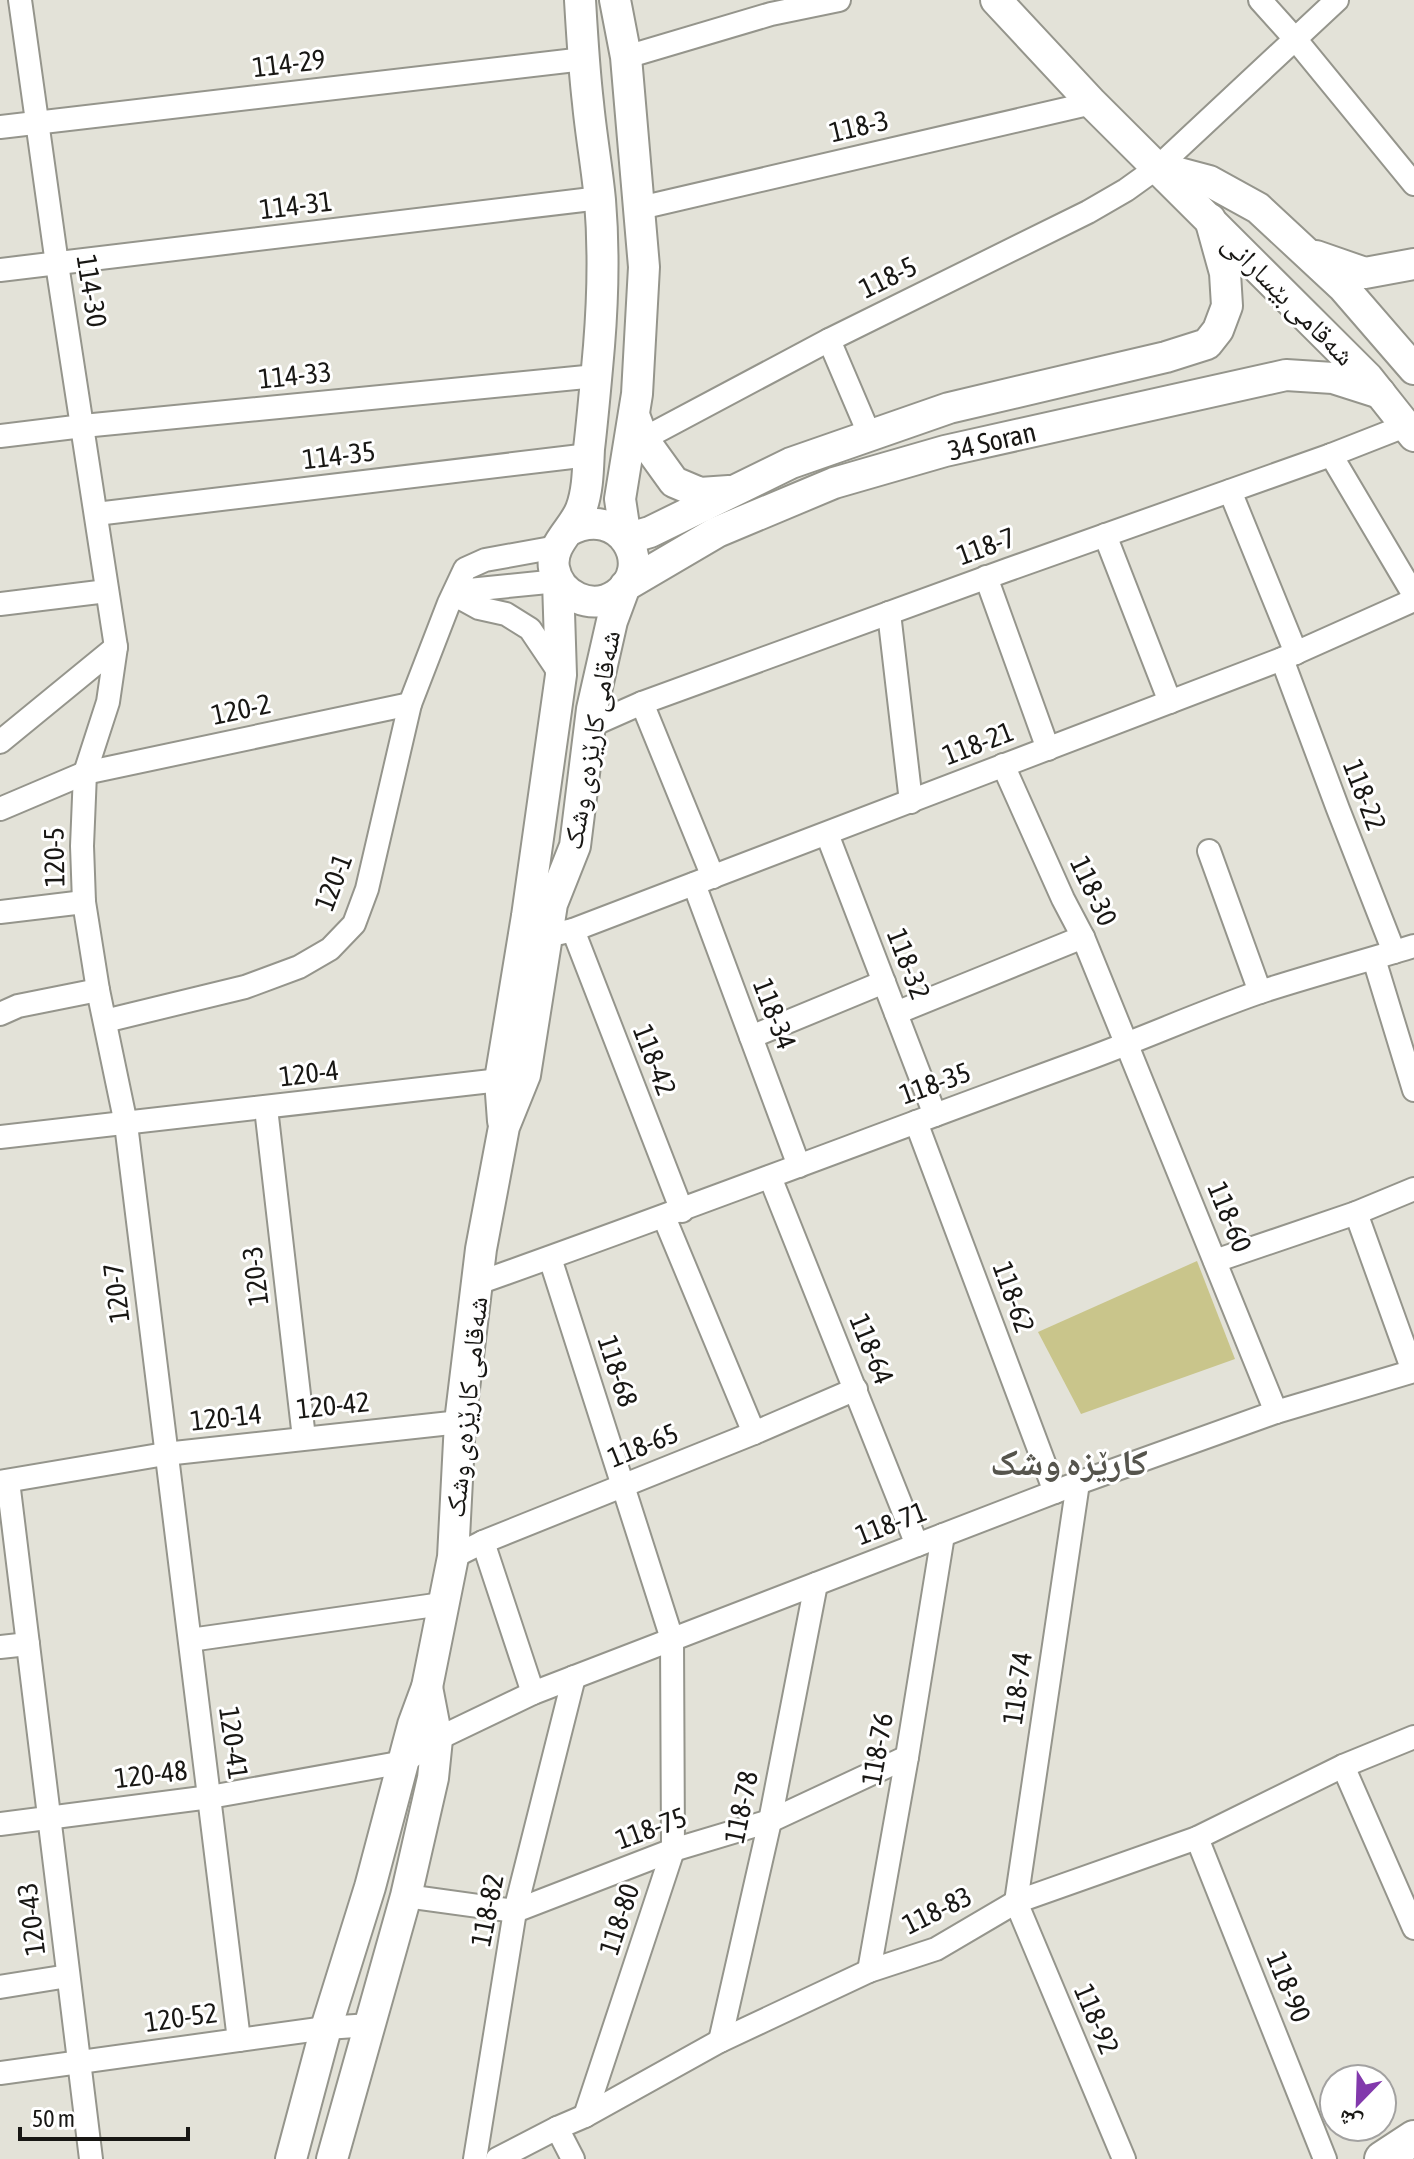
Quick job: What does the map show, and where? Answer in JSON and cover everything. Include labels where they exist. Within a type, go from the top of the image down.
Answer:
[{"type":"main road","points":[[580,0],[600,198],[603,266],[589,455],[581,509],[554,554],[554,568],[558,581],[567,592],[592,602],[616,595],[631,576],[633,563],[620,499],[639,427],[637,394],[644,267],[626,57],[615,0]]},
{"type":"main road","name":"شەقامی بێسارانی","points":[[996,0],[1092,103],[1368,378],[1409,431]]},
{"type":"main road","name":"شەقامی بێسارانی","points":[[1158,167],[1209,181],[1258,208],[1343,287],[1414,369]]},
{"type":"main road","name":"34 Soran","points":[[626,539],[650,532],[791,463],[949,408],[1207,344],[1218,330],[1227,306],[1225,273],[1210,219]]},
{"type":"main road","points":[[1306,253],[1365,273],[1414,264]]},
{"type":"main road","points":[[1138,363],[1154,404]]},
{"type":"main road","name":"34 Soran","points":[[625,586],[717,532],[834,483],[945,451],[1286,375],[1333,378],[1380,393]]},
{"type":"main road","points":[[639,427],[674,482],[700,493],[735,490]]},
{"type":"main road","points":[[563,539],[580,524],[594,522],[606,524],[626,539]]},
{"type":"main road","name":"شەقامی کارێزەی وشک","points":[[291,2159],[326,2028],[370,1887],[413,1725],[427,1687],[453,1557],[460,1422],[481,1249],[504,1127],[525,1075],[552,904],[549,872],[561,675],[558,581]]},
{"type":"main road","name":"شەقامی کارێزەی وشک","points":[[504,1127],[500,1080],[549,872],[575,846],[592,709],[612,621],[625,586]]},
{"type":"main road","name":"شەقامی کارێزەی وشک","points":[[332,2159],[406,1896],[433,1778],[437,1739],[427,1687]]},
{"type":"main road","points":[[1382,2159],[1414,2138]]},
{"type":"street","name":"114-30","points":[[20,0],[107,591]]},
{"type":"street","points":[[626,57],[764,7],[839,0]]},
{"type":"street","points":[[1260,0],[1414,184]]},
{"type":"street","name":"118-5","points":[[639,427],[829,340],[1088,212],[1126,190],[1158,167],[1337,0]]},
{"type":"street","name":"114-29","points":[[0,127],[584,59]]},
{"type":"street","name":"118-3","points":[[640,208],[1092,103]]},
{"type":"street","name":"114-31","points":[[0,270],[600,198]]},
{"type":"street","points":[[829,340],[870,436]]},
{"type":"street","name":"114-33","points":[[0,436],[596,376]]},
{"type":"street","name":"118-7","points":[[590,726],[642,703],[986,577],[1331,455],[1409,431]]},
{"type":"street","name":"114-35","points":[[96,514],[589,455]]},
{"type":"street","points":[[1331,455],[1414,598]]},
{"type":"street","name":"118-22","points":[[1230,491],[1289,656],[1338,809],[1394,953],[1414,1090]]},
{"type":"street","points":[[1105,535],[1170,702]]},
{"type":"street","name":"120-1","points":[[105,1021],[245,987],[299,967],[330,949],[354,924],[367,889],[410,704],[465,569],[485,560],[563,539]]},
{"type":"street","points":[[986,577],[1048,749]]},
{"type":"street","points":[[454,600],[469,590],[558,581]]},
{"type":"street","points":[[0,604],[107,591]]},
{"type":"street","name":"120-5","points":[[107,591],[116,647],[108,702],[85,773],[82,846],[84,902],[98,990],[126,1124]]},
{"type":"street","name":"118-21","points":[[566,932],[1289,656],[1414,598]]},
{"type":"street","points":[[454,600],[506,614],[530,629],[561,675]]},
{"type":"street","points":[[889,613],[911,802]]},
{"type":"street","points":[[0,742],[116,647]]},
{"type":"street","name":"118-34","points":[[642,703],[703,880],[751,1037],[799,1166]]},
{"type":"street","name":"120-2","points":[[0,809],[85,773],[410,704]]},
{"type":"street","name":"118-30","points":[[1003,765],[1083,937],[1127,1044]]},
{"type":"street","name":"118-32","points":[[827,834],[896,1013],[926,1118]]},
{"type":"street","points":[[1209,851],[1260,992]]},
{"type":"street","points":[[1,913],[84,902]]},
{"type":"street","name":"118-42","points":[[566,932],[754,1433]]},
{"type":"street","points":[[896,1013],[1083,937]]},
{"type":"street","name":"118-35","points":[[478,1283],[673,1214],[1127,1044],[1217,1007],[1394,953]]},
{"type":"street","points":[[751,1037],[884,982]]},
{"type":"street","points":[[0,1014],[18,1006],[98,990]]},
{"type":"street","name":"118-60","points":[[1127,1044],[1276,1412]]},
{"type":"street","name":"120-4","points":[[0,1137],[500,1080]]},
{"type":"street","name":"120-3","points":[[266,1108],[304,1438]]},
{"type":"street","name":"118-62","points":[[926,1118],[1055,1492]]},
{"type":"street","name":"120-7","points":[[126,1124],[165,1454]]},
{"type":"street","name":"118-64","points":[[770,1177],[917,1545]]},
{"type":"street","points":[[1215,1261],[1356,1213],[1414,1189]]},
{"type":"street","points":[[1356,1213],[1413,1371]]},
{"type":"street","name":"118-68","points":[[550,1258],[672,1639]]},
{"type":"street","name":"118-71","points":[[404,1762],[437,1739],[533,1693],[672,1639],[1078,1483],[1276,1412],[1413,1371]]},
{"type":"street","name":"118-65","points":[[453,1557],[856,1389]]},
{"type":"street","name":"120-42","points":[[165,1454],[460,1422]]},
{"type":"street","name":"120-14","points":[[4,1482],[165,1454],[460,1422]]},
{"type":"street","name":"120-41","points":[[165,1454],[239,2040]]},
{"type":"street","name":"120-43","points":[[4,1482],[28,1644],[91,2159]]},
{"type":"street","name":"118-74","points":[[1016,1902],[1078,1483]]},
{"type":"street","name":"118-76","points":[[869,1971],[943,1535]]},
{"type":"street","points":[[483,1542],[533,1693]]},
{"type":"street","name":"118-78","points":[[720,2041],[770,1821],[816,1584]]},
{"type":"street","points":[[190,1640],[442,1604]]},
{"type":"street","name":"118-80","points":[[585,2116],[673,1850],[672,1639]]},
{"type":"street","points":[[0,1647],[28,1644]]},
{"type":"street","name":"118-82","points":[[475,2159],[515,1911],[574,1677]]},
{"type":"street","name":"118-83","points":[[497,2159],[585,2116],[720,2041],[869,1971],[936,1949],[1016,1902],[1197,1838],[1343,1766],[1414,1737]]},
{"type":"street","name":"118-75","points":[[406,1896],[515,1911],[673,1850],[770,1821],[907,1757]]},
{"type":"street","name":"120-48","points":[[0,1824],[210,1797],[404,1762]]},
{"type":"street","points":[[1343,1766],[1414,1928]]},
{"type":"street","name":"118-90","points":[[1197,1838],[1325,2159]]},
{"type":"street","name":"118-92","points":[[1016,1902],[1124,2159]]},
{"type":"street","points":[[0,1987],[68,1976]]},
{"type":"street","name":"120-52","points":[[0,2073],[326,2028],[370,2025]]},
{"type":"street","points":[[557,2128],[573,2159]]},
{"type":"shaded area","points":[[1197,1261],[1235,1359],[1081,1414],[1038,1332]]},
{"type":"district","name":"کارێزە وشک","points":[[1069,1462]]}]
